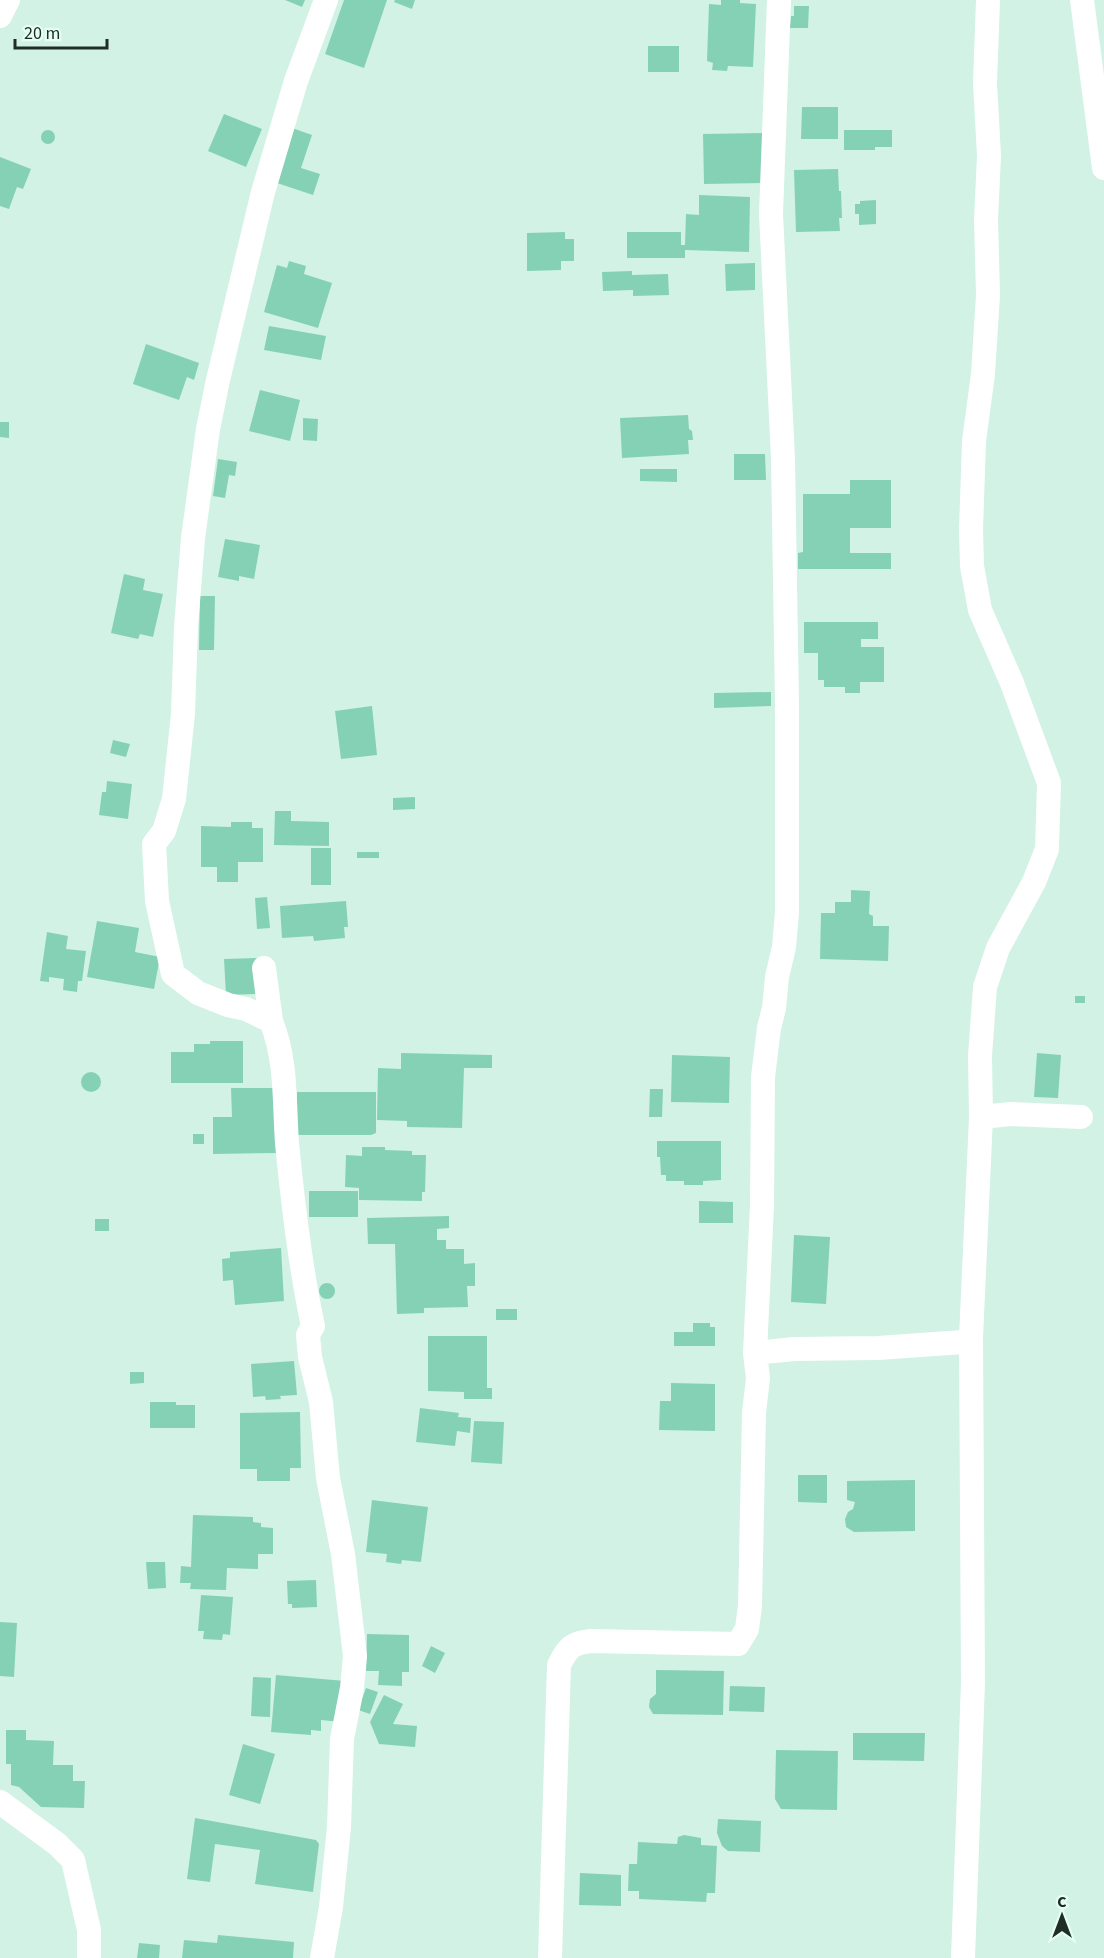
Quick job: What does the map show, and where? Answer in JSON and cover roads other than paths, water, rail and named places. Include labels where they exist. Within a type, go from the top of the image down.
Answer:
[{"type":"street","points":[[0,16],[8,0]]},
{"type":"street","points":[[271,1021],[198,993],[173,974],[157,901],[154,844],[164,831],[174,799],[183,714],[186,627],[194,537],[208,429],[263,192],[296,81],[326,0]]},
{"type":"street","points":[[550,1958],[560,1665],[565,1653],[576,1642],[591,1641],[738,1644],[747,1629],[750,1606],[754,1413],[758,1378],[754,1353],[762,1205],[764,1077],[769,1028],[784,947],[787,912],[783,458],[771,214],[779,0]]},
{"type":"street","points":[[963,1958],[973,1682],[970,1338],[981,1118],[980,1056],[985,987],[998,948],[1034,882],[1047,849],[1049,783],[1012,683],[980,610],[972,566],[970,530],[974,441],[983,374],[988,296],[986,219],[989,156],[986,83],[988,0]]},
{"type":"street","points":[[1082,0],[1104,168]]},
{"type":"street","points":[[264,968],[271,1021],[279,1040],[284,1071],[286,1133],[293,1210],[313,1326],[308,1335],[310,1356],[321,1402],[328,1478],[344,1554],[355,1656],[352,1688],[342,1739],[338,1838],[322,1958]]},
{"type":"street","points":[[981,1118],[1011,1114],[1081,1117]]},
{"type":"street","points":[[754,1353],[794,1349],[878,1348],[963,1342],[970,1338]]},
{"type":"street","points":[[0,1802],[57,1844],[73,1860],[89,1930],[89,1958]]}]
